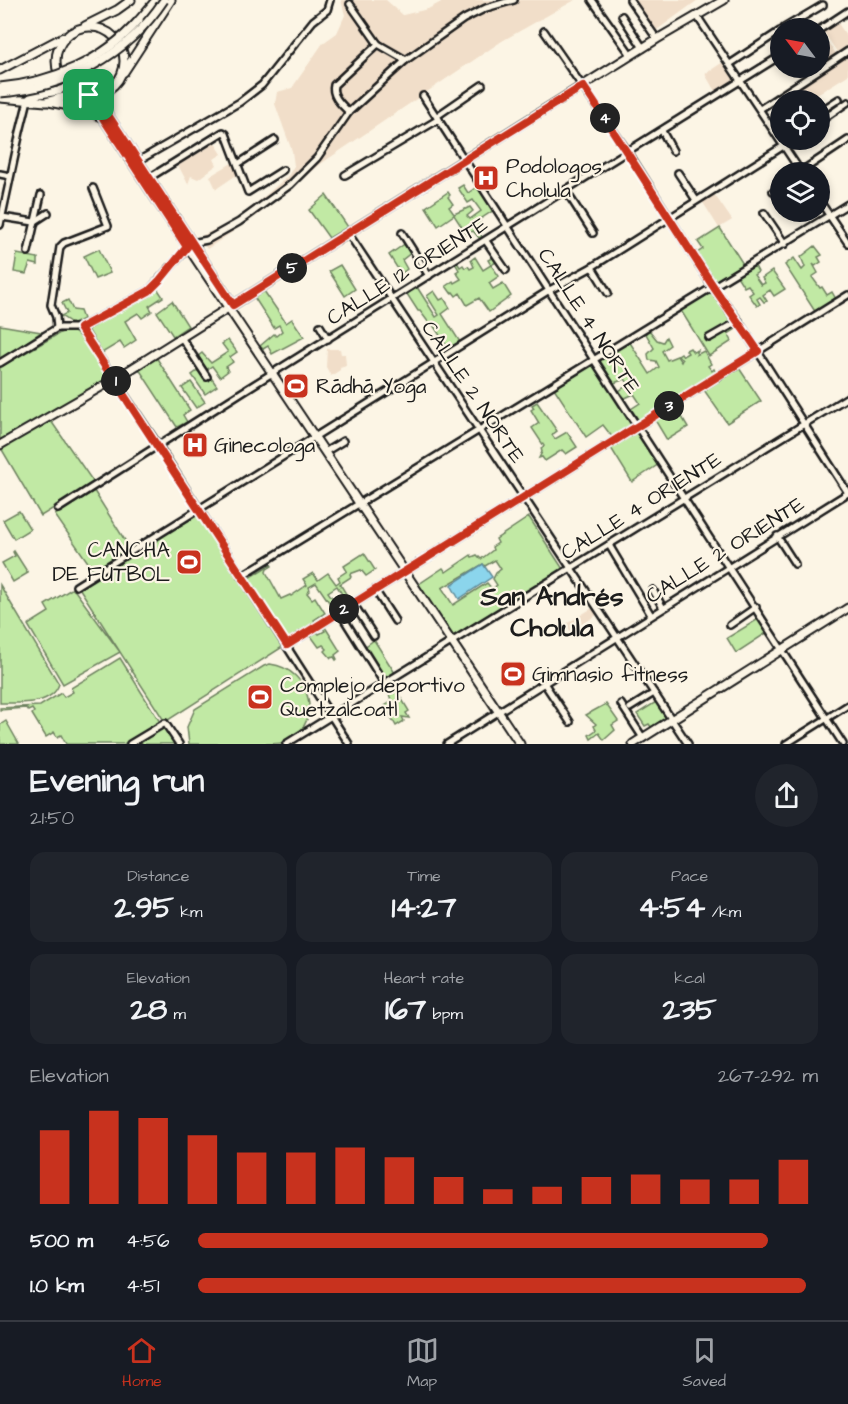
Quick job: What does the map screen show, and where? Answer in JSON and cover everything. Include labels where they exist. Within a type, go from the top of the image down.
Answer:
[{"type":"main road","points":[[0,70],[117,10],[131,0]]},
{"type":"main road","points":[[0,87],[44,80],[74,68],[111,46],[139,20],[156,0]]},
{"type":"main road","points":[[0,96],[52,84],[96,65],[134,36],[164,0]]},
{"type":"main road","points":[[171,0],[147,38],[108,90],[104,102],[106,112],[189,245]]},
{"type":"main road","points":[[0,445],[115,379],[631,55],[724,0]]},
{"type":"main road","points":[[80,28],[102,29],[109,32],[119,43],[124,57],[122,72],[118,79]]},
{"type":"main road","points":[[68,35],[61,43],[57,53],[58,73],[63,82],[79,93],[88,95],[108,90]]},
{"type":"main road","points":[[28,100],[34,95],[59,91],[63,87],[63,82]]},
{"type":"main road","points":[[46,102],[79,93]]},
{"type":"main road","points":[[84,109],[88,103],[88,95]]},
{"type":"main road","points":[[88,95],[99,107],[103,118],[231,306],[273,374],[520,744]]},
{"type":"main road","points":[[0,96],[84,109],[103,118]]},
{"type":"main road","points":[[633,744],[848,608]]},
{"type":"street","points":[[138,161],[240,102],[262,85],[313,21],[327,10],[330,0]]},
{"type":"street","points":[[0,363],[57,327],[80,328],[149,291],[189,245],[207,240],[239,222],[290,185],[316,158],[349,112],[406,60],[464,19],[486,8],[514,0]]},
{"type":"street","points":[[592,0],[631,55]]},
{"type":"street","points":[[630,0],[657,39]]},
{"type":"street","points":[[350,4],[378,44],[406,60]]},
{"type":"street","points":[[801,18],[823,5]]},
{"type":"street","points":[[830,23],[848,11]]},
{"type":"street","points":[[622,16],[643,48]]},
{"type":"street","points":[[698,16],[770,124]]},
{"type":"street","points":[[544,31],[628,152],[848,493]]},
{"type":"street","points":[[730,64],[770,38]]},
{"type":"street","points":[[349,112],[335,96],[334,85],[378,44]]},
{"type":"street","points":[[760,109],[848,51]]},
{"type":"street","name":"CALLE 12 ORIENTE","points":[[58,509],[770,63]]},
{"type":"street","points":[[345,175],[438,117],[482,85]]},
{"type":"street","name":"CALLE 4 NORTE","points":[[423,96],[843,744]]},
{"type":"street","points":[[830,105],[839,99]]},
{"type":"street","points":[[0,225],[2,203],[28,100]]},
{"type":"street","points":[[830,114],[848,102]]},
{"type":"street","points":[[662,131],[673,152]]},
{"type":"street","points":[[149,178],[223,132],[226,134],[248,192],[283,171]]},
{"type":"street","points":[[238,164],[275,140]]},
{"type":"street","points":[[815,162],[848,140]]},
{"type":"street","points":[[76,586],[776,150]]},
{"type":"street","points":[[678,173],[696,200]]},
{"type":"street","points":[[0,174],[10,176]]},
{"type":"street","points":[[57,327],[51,305],[60,247],[64,243],[108,226],[93,189]]},
{"type":"street","points":[[566,191],[593,233]]},
{"type":"street","points":[[28,252],[41,195]]},
{"type":"street","points":[[830,215],[848,204]]},
{"type":"street","points":[[2,217],[34,222],[48,213]]},
{"type":"street","points":[[764,213],[785,244]]},
{"type":"street","points":[[830,217],[848,243]]},
{"type":"street","points":[[241,576],[477,429],[820,222]]},
{"type":"street","name":"CALLE 2 NORTE","points":[[348,233],[570,570],[688,744]]},
{"type":"street","points":[[402,233],[429,276]]},
{"type":"street","points":[[486,241],[506,270]]},
{"type":"street","points":[[591,267],[608,293]]},
{"type":"street","points":[[287,645],[848,295]]},
{"type":"street","points":[[709,338],[739,321]]},
{"type":"street","points":[[320,326],[328,339]]},
{"type":"street","points":[[80,328],[158,445],[349,744]]},
{"type":"street","points":[[182,337],[207,377]]},
{"type":"street","name":"CALLE 4 ORIENTE","points":[[287,744],[848,398]]},
{"type":"street","points":[[325,452],[343,441]]},
{"type":"street","name":"CALLE 2 ORIENTE","points":[[447,744],[848,493]]},
{"type":"street","points":[[777,537],[795,564]]},
{"type":"street","points":[[609,545],[651,615]]},
{"type":"street","points":[[375,590],[395,621]]},
{"type":"street","points":[[653,590],[663,608]]},
{"type":"street","points":[[353,603],[374,636]]},
{"type":"street","points":[[730,625],[756,608]]},
{"type":"street","points":[[342,616],[384,683]]},
{"type":"street","points":[[544,683],[570,722]]},
{"type":"street","points":[[630,708],[654,693]]},
{"type":"street","points":[[621,704],[643,738]]},
{"type":"street","points":[[786,744],[848,705]]},
{"type":"street","points":[[130,744],[165,723],[179,744]]},
{"type":"shaded area","points":[[341,0],[386,0],[403,15],[428,9],[445,0],[575,0],[502,41],[322,163],[259,214],[207,249],[199,237],[238,219],[288,176],[294,166],[292,151],[275,104],[277,92],[292,88],[323,43],[337,33],[345,15]]},
{"type":"shaded area","points":[[632,0],[698,0],[654,32]]},
{"type":"shaded area","points":[[837,22],[848,38],[848,50],[839,55],[830,42],[830,26]]},
{"type":"shaded area","points":[[830,45],[838,56],[830,62]]},
{"type":"shaded area","points":[[848,55],[848,75],[824,90],[801,90],[800,88],[815,78],[830,78],[830,67]]},
{"type":"shaded area","points":[[723,62],[737,80],[716,93],[705,74]]},
{"type":"shaded area","points":[[215,143],[222,154],[214,159],[217,165],[198,179],[191,176],[188,184],[178,165]]},
{"type":"shaded area","points":[[232,163],[238,174],[216,189],[210,176]]},
{"type":"shaded area","points":[[714,194],[732,220],[719,228],[702,201]]},
{"type":"shaded area","points":[[327,349],[340,349],[341,354],[345,354],[346,365],[340,367],[340,370],[331,376],[326,367]]},
{"type":"shaded area","points":[[594,607],[598,614],[571,632],[566,624]]},
{"type":"green space","points":[[463,185],[468,193],[478,186],[494,210],[479,220],[482,226],[477,230],[482,237],[480,239],[473,231],[467,235],[454,215],[438,226],[426,207],[448,192],[450,195],[448,197],[453,204],[449,207],[454,214],[470,207],[473,211],[467,216],[470,219],[481,211],[473,200],[468,203],[458,188]]},
{"type":"green space","points":[[326,195],[348,227],[329,238],[309,210]]},
{"type":"green space","points":[[720,228],[743,264],[715,281],[697,253],[703,249],[698,242]]},
{"type":"green space","points":[[406,243],[412,252],[402,260],[407,269],[401,274],[389,255]]},
{"type":"green space","points":[[815,246],[822,255],[818,257],[821,262],[815,266],[813,264],[818,273],[812,277],[827,295],[832,292],[837,301],[816,313],[785,265],[794,258],[802,270],[805,267],[801,257]]},
{"type":"green space","points":[[99,249],[110,273],[95,279],[84,256]]},
{"type":"green space","points":[[17,254],[38,258],[38,265],[30,263],[26,274],[14,272]]},
{"type":"green space","points":[[495,256],[498,261],[491,265],[488,260]]},
{"type":"green space","points":[[475,257],[483,270],[491,265],[499,276],[489,283],[493,289],[503,283],[511,296],[489,312],[479,298],[467,305],[460,293],[456,296],[446,286],[461,279],[456,272],[459,270],[455,263],[457,262],[460,267],[468,266],[470,269],[474,267],[471,260]]},
{"type":"green space","points":[[340,265],[355,289],[345,296],[329,271]]},
{"type":"green space","points":[[755,266],[758,272],[754,275],[761,285],[765,283],[762,278],[772,271],[785,289],[774,296],[770,290],[763,295],[767,301],[764,302],[760,297],[757,299],[760,304],[757,306],[749,295],[753,292],[748,285],[744,287],[737,276]]},
{"type":"green space","points":[[417,287],[436,317],[439,315],[427,296],[434,291],[440,300],[444,298],[450,308],[442,314],[460,342],[449,349],[431,322],[429,323],[418,311],[407,294]]},
{"type":"green space","points":[[157,288],[163,297],[149,306],[152,311],[142,318],[138,313],[125,321],[136,340],[124,348],[120,342],[102,353],[87,328],[144,293],[146,296]]},
{"type":"green space","points":[[711,290],[736,329],[728,334],[732,341],[709,356],[680,309]]},
{"type":"green space","points":[[264,291],[286,323],[292,319],[304,337],[272,354],[268,346],[263,349],[260,346],[274,334],[276,336],[282,331],[279,325],[274,328],[254,297]]},
{"type":"green space","points":[[68,300],[73,310],[80,311],[83,319],[73,324],[61,316],[67,313],[62,303]]},
{"type":"green space","points":[[172,301],[188,326],[173,336],[157,312]]},
{"type":"green space","points":[[0,325],[41,332],[0,360]]},
{"type":"green space","points":[[70,329],[88,345],[109,379],[0,442],[0,367]]},
{"type":"green space","points":[[649,330],[657,340],[663,342],[666,337],[670,345],[662,351],[667,360],[677,356],[681,362],[678,355],[681,353],[683,356],[690,348],[693,352],[698,350],[696,355],[704,351],[711,364],[708,366],[716,373],[640,422],[631,409],[640,403],[634,394],[625,398],[619,391],[629,384],[625,379],[614,383],[599,359],[629,341],[650,374],[659,367],[656,361],[649,360],[648,354],[654,348],[645,332]]},
{"type":"green space","points":[[228,340],[237,352],[230,357],[233,362],[226,367],[228,371],[220,377],[212,366],[206,370],[197,357],[202,353],[211,363],[228,352],[222,344]]},
{"type":"green space","points":[[156,357],[190,410],[183,415],[187,422],[177,427],[139,369]]},
{"type":"green space","points":[[593,363],[633,425],[613,438],[603,425],[586,437],[554,388]]},
{"type":"green space","points":[[739,368],[761,401],[727,423],[704,390]]},
{"type":"green space","points":[[200,369],[207,378],[210,376],[217,386],[205,394],[192,375]]},
{"type":"green space","points":[[191,382],[205,402],[196,408],[182,388]]},
{"type":"green space","points":[[537,402],[557,431],[552,435],[555,439],[567,432],[577,447],[566,454],[562,450],[545,461],[542,457],[539,458],[541,448],[544,446],[532,428],[539,423],[531,410],[534,408],[532,405]]},
{"type":"green space","points":[[676,407],[688,427],[667,440],[655,420]]},
{"type":"green space","points":[[51,421],[94,483],[41,516],[1,448]]},
{"type":"green space","points":[[638,430],[659,464],[632,482],[611,448]]},
{"type":"green space","points":[[94,491],[131,550],[94,571],[55,515]]},
{"type":"green space","points":[[19,511],[30,529],[14,539],[3,520]]},
{"type":"green space","points":[[198,515],[284,646],[165,722],[78,586]]},
{"type":"green space","points":[[529,517],[563,569],[454,638],[416,586],[443,568],[446,572],[471,555],[472,557],[477,555],[481,559],[493,550],[492,547],[498,543],[496,539]],"holes":[[[495,560],[501,569],[493,579],[497,585],[492,589],[487,583],[453,605],[442,588],[483,564],[485,566]]]},
{"type":"green space","points":[[14,551],[28,573],[13,582],[2,563],[15,556]]},
{"type":"green space","points":[[364,553],[375,570],[366,576],[361,570],[350,574],[351,577],[340,584],[348,597],[345,599],[337,586],[328,592],[333,599],[337,596],[341,603],[333,608],[316,583],[309,587],[310,590],[307,593],[312,599],[315,597],[325,613],[314,620],[316,624],[288,642],[247,579],[271,564],[272,566],[266,572],[281,599],[291,596],[307,585],[303,579],[313,573],[318,580],[328,573],[336,584],[340,581],[338,577],[347,571],[344,566]]},
{"type":"green space","points":[[0,585],[59,684],[55,691],[42,700],[0,703]]},
{"type":"green space","points":[[73,588],[120,652],[63,684],[28,625],[49,612],[45,605]]},
{"type":"green space","points":[[760,618],[768,632],[736,653],[727,638]]},
{"type":"green space","points":[[325,627],[340,651],[335,655],[336,660],[334,657],[331,658],[323,645],[319,647],[311,636],[325,631],[323,628]]},
{"type":"green space","points":[[374,640],[395,673],[383,680],[363,648]]},
{"type":"green space","points":[[120,658],[160,722],[124,744],[66,744],[61,735],[57,737],[54,732],[46,737],[32,714],[34,712],[32,709],[28,711],[26,708],[0,710],[0,708],[40,706],[61,693],[64,697],[73,692],[71,688]]},
{"type":"green space","name":"Complejo deportivo Quetzalcoatl","points":[[270,664],[284,668],[296,676],[304,687],[309,712],[305,725],[296,735],[277,744],[189,744],[187,727],[195,709]]},
{"type":"green space","points":[[395,688],[409,711],[406,713],[409,718],[402,717],[404,721],[396,726],[385,706],[392,701],[388,693]]},
{"type":"green space","points":[[656,702],[667,718],[651,727],[649,724],[645,726],[637,714]]},
{"type":"green space","points":[[606,704],[618,721],[612,725],[615,730],[604,740],[599,733],[591,739],[589,735],[596,730],[594,726],[596,724],[586,715]]},
{"type":"green space","points":[[6,721],[19,744],[0,744],[0,725]]},
{"type":"green space","points":[[164,725],[176,744],[133,744]]},
{"type":"water","points":[[483,564],[492,577],[459,599],[451,585]]},
{"type":"place","name":"Podologos Cholula","points":[[486,178]]},
{"type":"place","name":"Rādhā Yoga","points":[[296,386]]},
{"type":"place","name":"Ginecologa","points":[[195,445]]},
{"type":"place","name":"CANCHA DE FUTBOL","points":[[189,562]]},
{"type":"place","name":"Gimnasio fitness","points":[[513,674]]},
{"type":"place","name":"Complejo deportivo Quetzalcoatl","points":[[260,697]]},
{"type":"district","name":"San Andrés Cholula","points":[[552,612]]},
{"type":"route","points":[[583,86],[758,351],[287,645],[80,328],[149,291],[187,247],[103,118],[99,107],[89,95],[108,90],[104,102],[108,115],[233,305],[583,86]]}]
